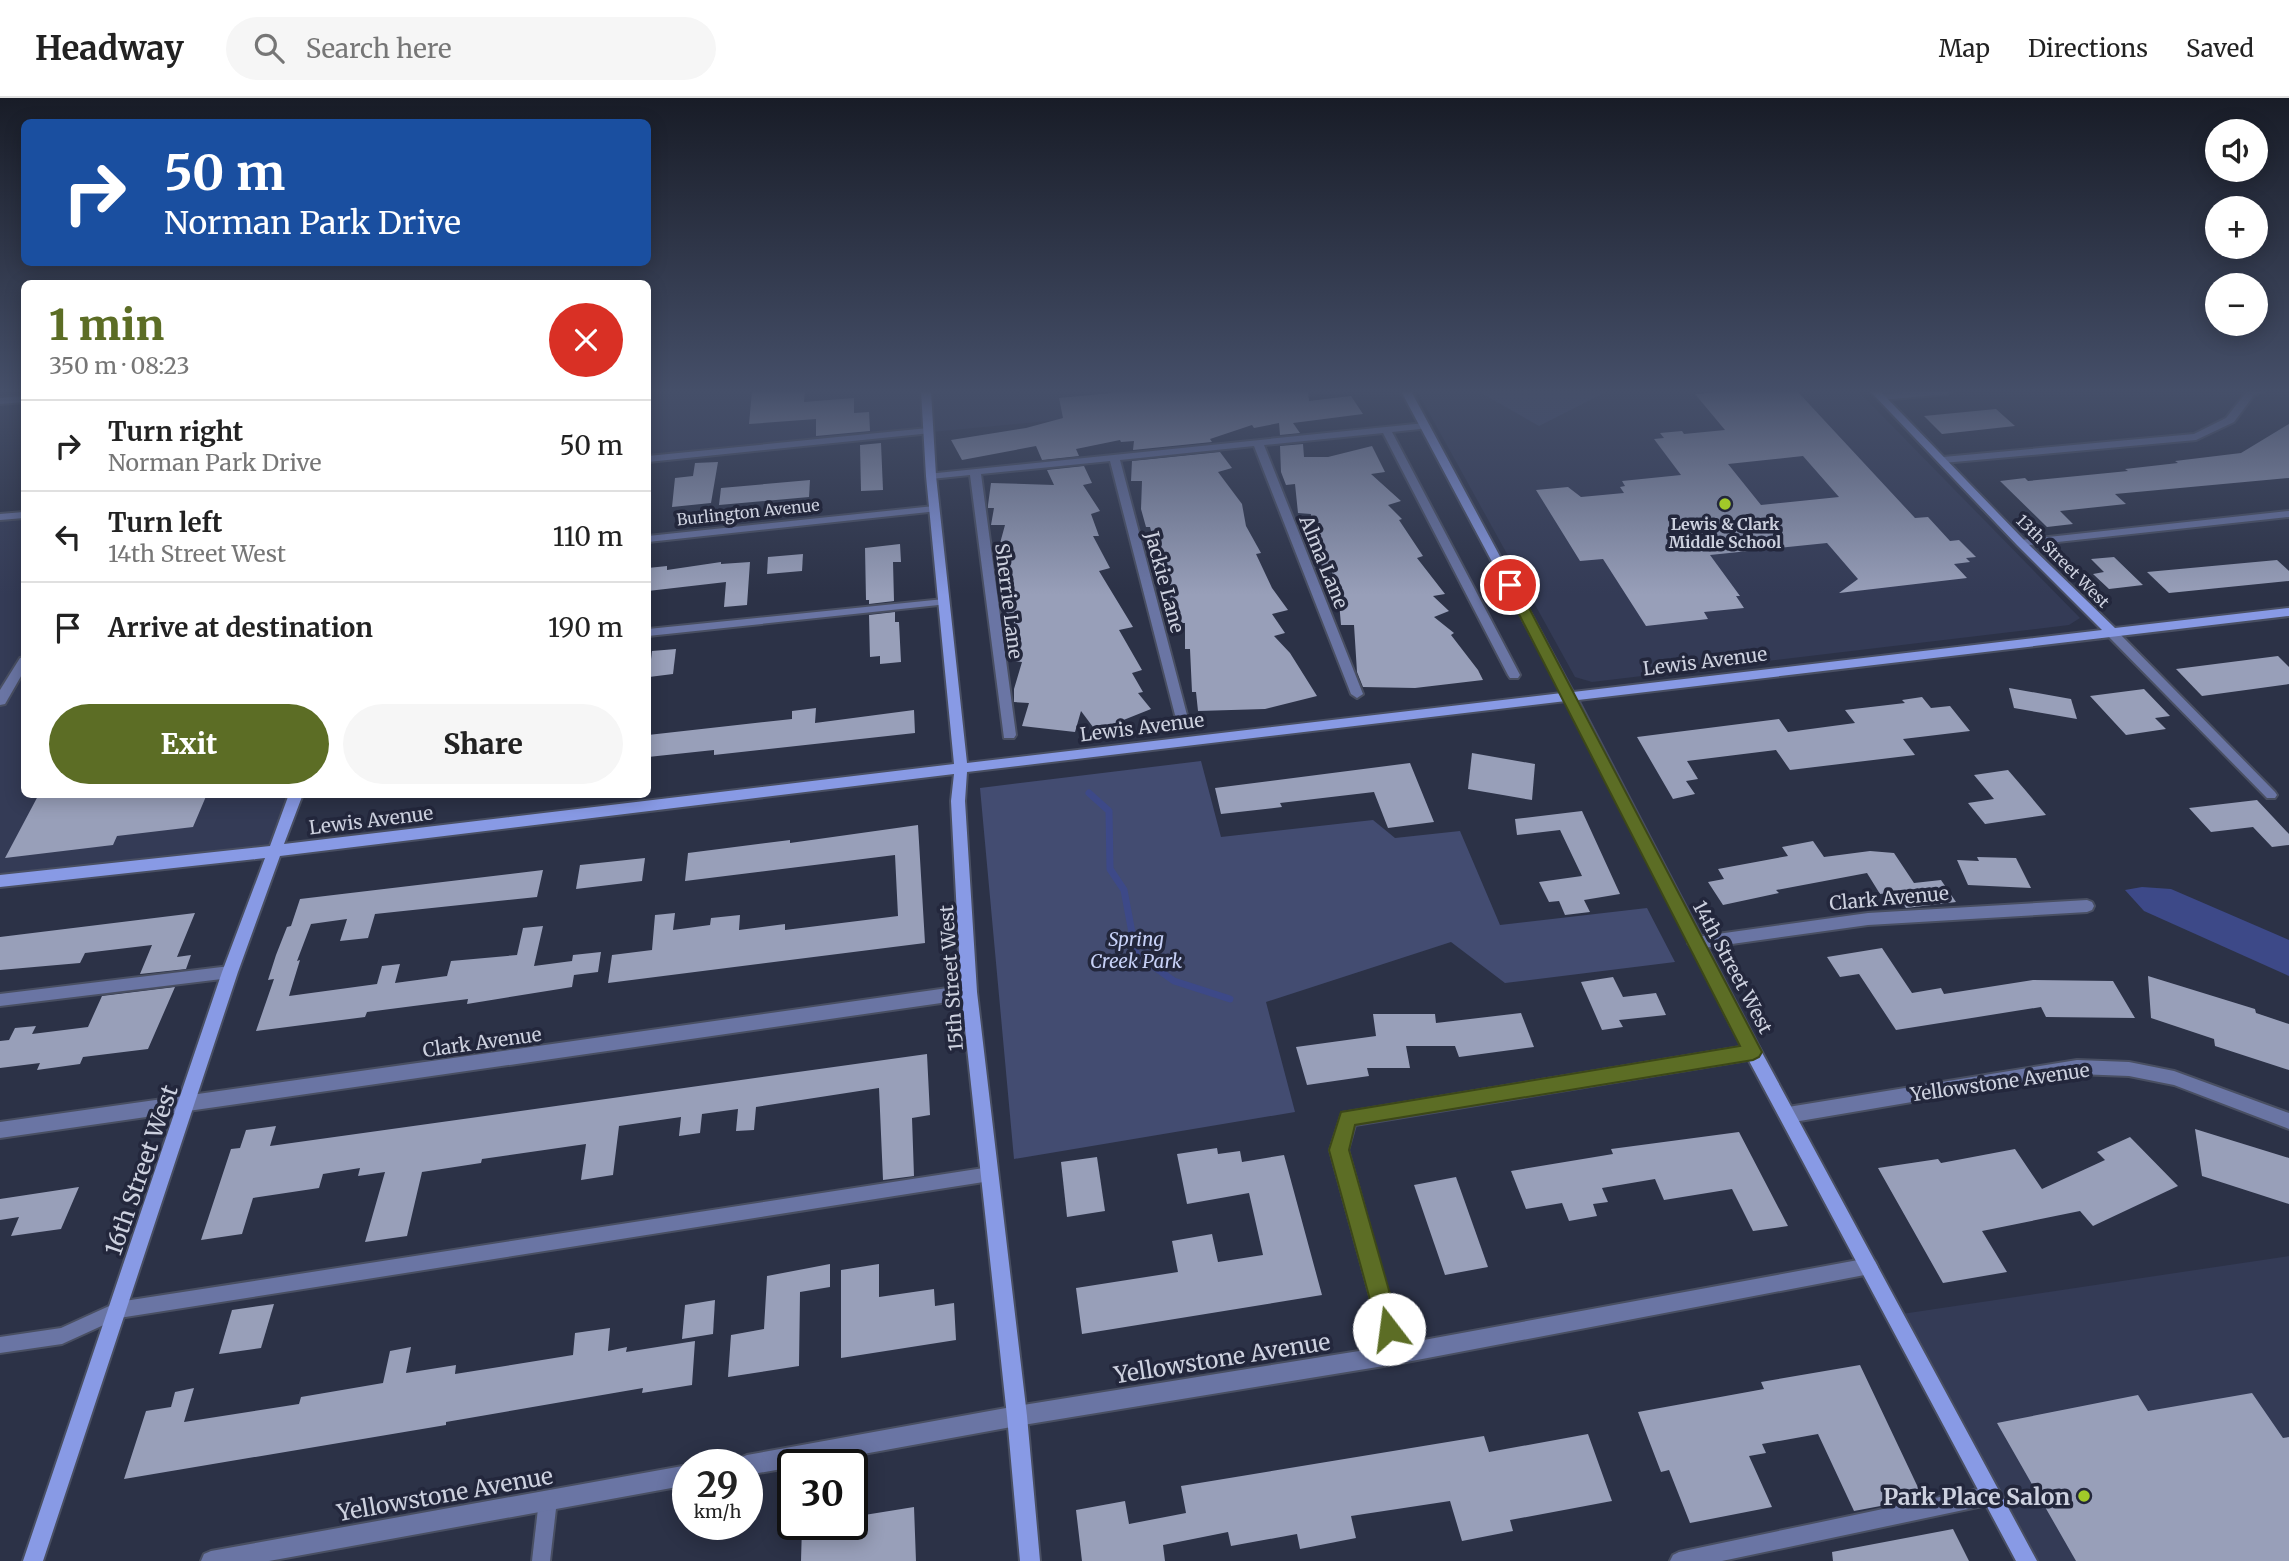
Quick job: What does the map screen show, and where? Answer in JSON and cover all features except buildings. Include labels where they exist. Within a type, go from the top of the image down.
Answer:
[{"type":"street","name":"15th Street West","points":[[930,459],[961,768],[958,801],[969,992],[1017,1416],[1030,1561]]},
{"type":"street","points":[[931,476],[1091,459]]},
{"type":"street","name":"Jackie Lane","points":[[1115,459],[1181,715]]},
{"type":"street","name":"Alma Lane","points":[[1264,459],[1357,694]]},
{"type":"street","points":[[1401,459],[1514,676]]},
{"type":"street","name":"14th Street West","points":[[1443,459],[1570,696],[1753,1052],[2027,1561]]},
{"type":"street","points":[[1943,460],[1951,459]]},
{"type":"street","name":"13th Street West","points":[[1943,460],[2021,543],[2112,633]]},
{"type":"street","name":"Sherrie Lane","points":[[975,471],[1009,735]]},
{"type":"street","name":"Burlington Avenue","points":[[651,539],[934,509]]},
{"type":"street","points":[[0,517],[21,515]]},
{"type":"street","name":"Lewis Avenue","points":[[0,881],[276,851],[2289,612]]},
{"type":"street","points":[[0,701],[21,666]]},
{"type":"street","name":"16th Street West","points":[[33,1561],[230,972],[295,798]]},
{"type":"street","name":"Clark Avenue","points":[[1696,943],[1868,919],[2087,906]]},
{"type":"street","name":"Clark Avenue","points":[[0,1130],[969,992]]},
{"type":"street","points":[[1396,1355],[1339,1150],[1348,1118],[1753,1052]]},
{"type":"street","name":"Yellowstone Avenue","points":[[1788,1115],[2077,1068],[2129,1069],[2174,1078],[2289,1121]]},
{"type":"street","name":"Yellowstone Avenue","points":[[763,1462],[1017,1416],[1396,1355],[1869,1267]]},
{"type":"street","name":"Yellowstone Avenue","points":[[211,1561],[672,1478]]},
{"type":"lane","points":[[2021,543],[2289,514]]},
{"type":"lane","points":[[651,633],[944,602]]},
{"type":"lane","points":[[2112,633],[2272,795]]},
{"type":"lane","points":[[0,1000],[230,972]]},
{"type":"lane","points":[[0,1345],[62,1336],[118,1310],[990,1174]]},
{"type":"lane","points":[[1679,1561],[1992,1495]]},
{"type":"lane","points":[[541,1561],[548,1500]]},
{"type":"shaded area","name":"Lewis & Clark Middle School","points":[[1455,459],[1925,459],[2080,618],[2069,625],[1592,682],[1575,677]]},
{"type":"shaded area","points":[[21,515],[21,798],[295,798],[276,851],[0,882],[0,517]]},
{"type":"shaded area","points":[[2289,1256],[2289,1561],[2026,1561],[1895,1315]]},
{"type":"green space","name":"Spring Creek Park","points":[[1201,761],[1221,837],[1373,820],[1395,838],[1460,831],[1500,925],[1647,908],[1675,962],[1505,983],[1451,942],[1266,1002],[1295,1112],[1014,1159],[980,788]]},
{"type":"water","points":[[2142,887],[2171,889],[2289,940],[2289,976],[2144,911],[2125,890]]},
{"type":"waterway","points":[[1089,793],[1109,811],[1110,869],[1124,890],[1136,954],[1174,981],[1230,999]]},
{"type":"place","name":"Lewis & Clark Middle School","points":[[1725,504]]},
{"type":"place","name":"Park Place Salon","points":[[2084,1496]]},
{"type":"route","points":[[1389,1329],[1339,1150],[1348,1118],[1753,1052],[1510,585]]}]
